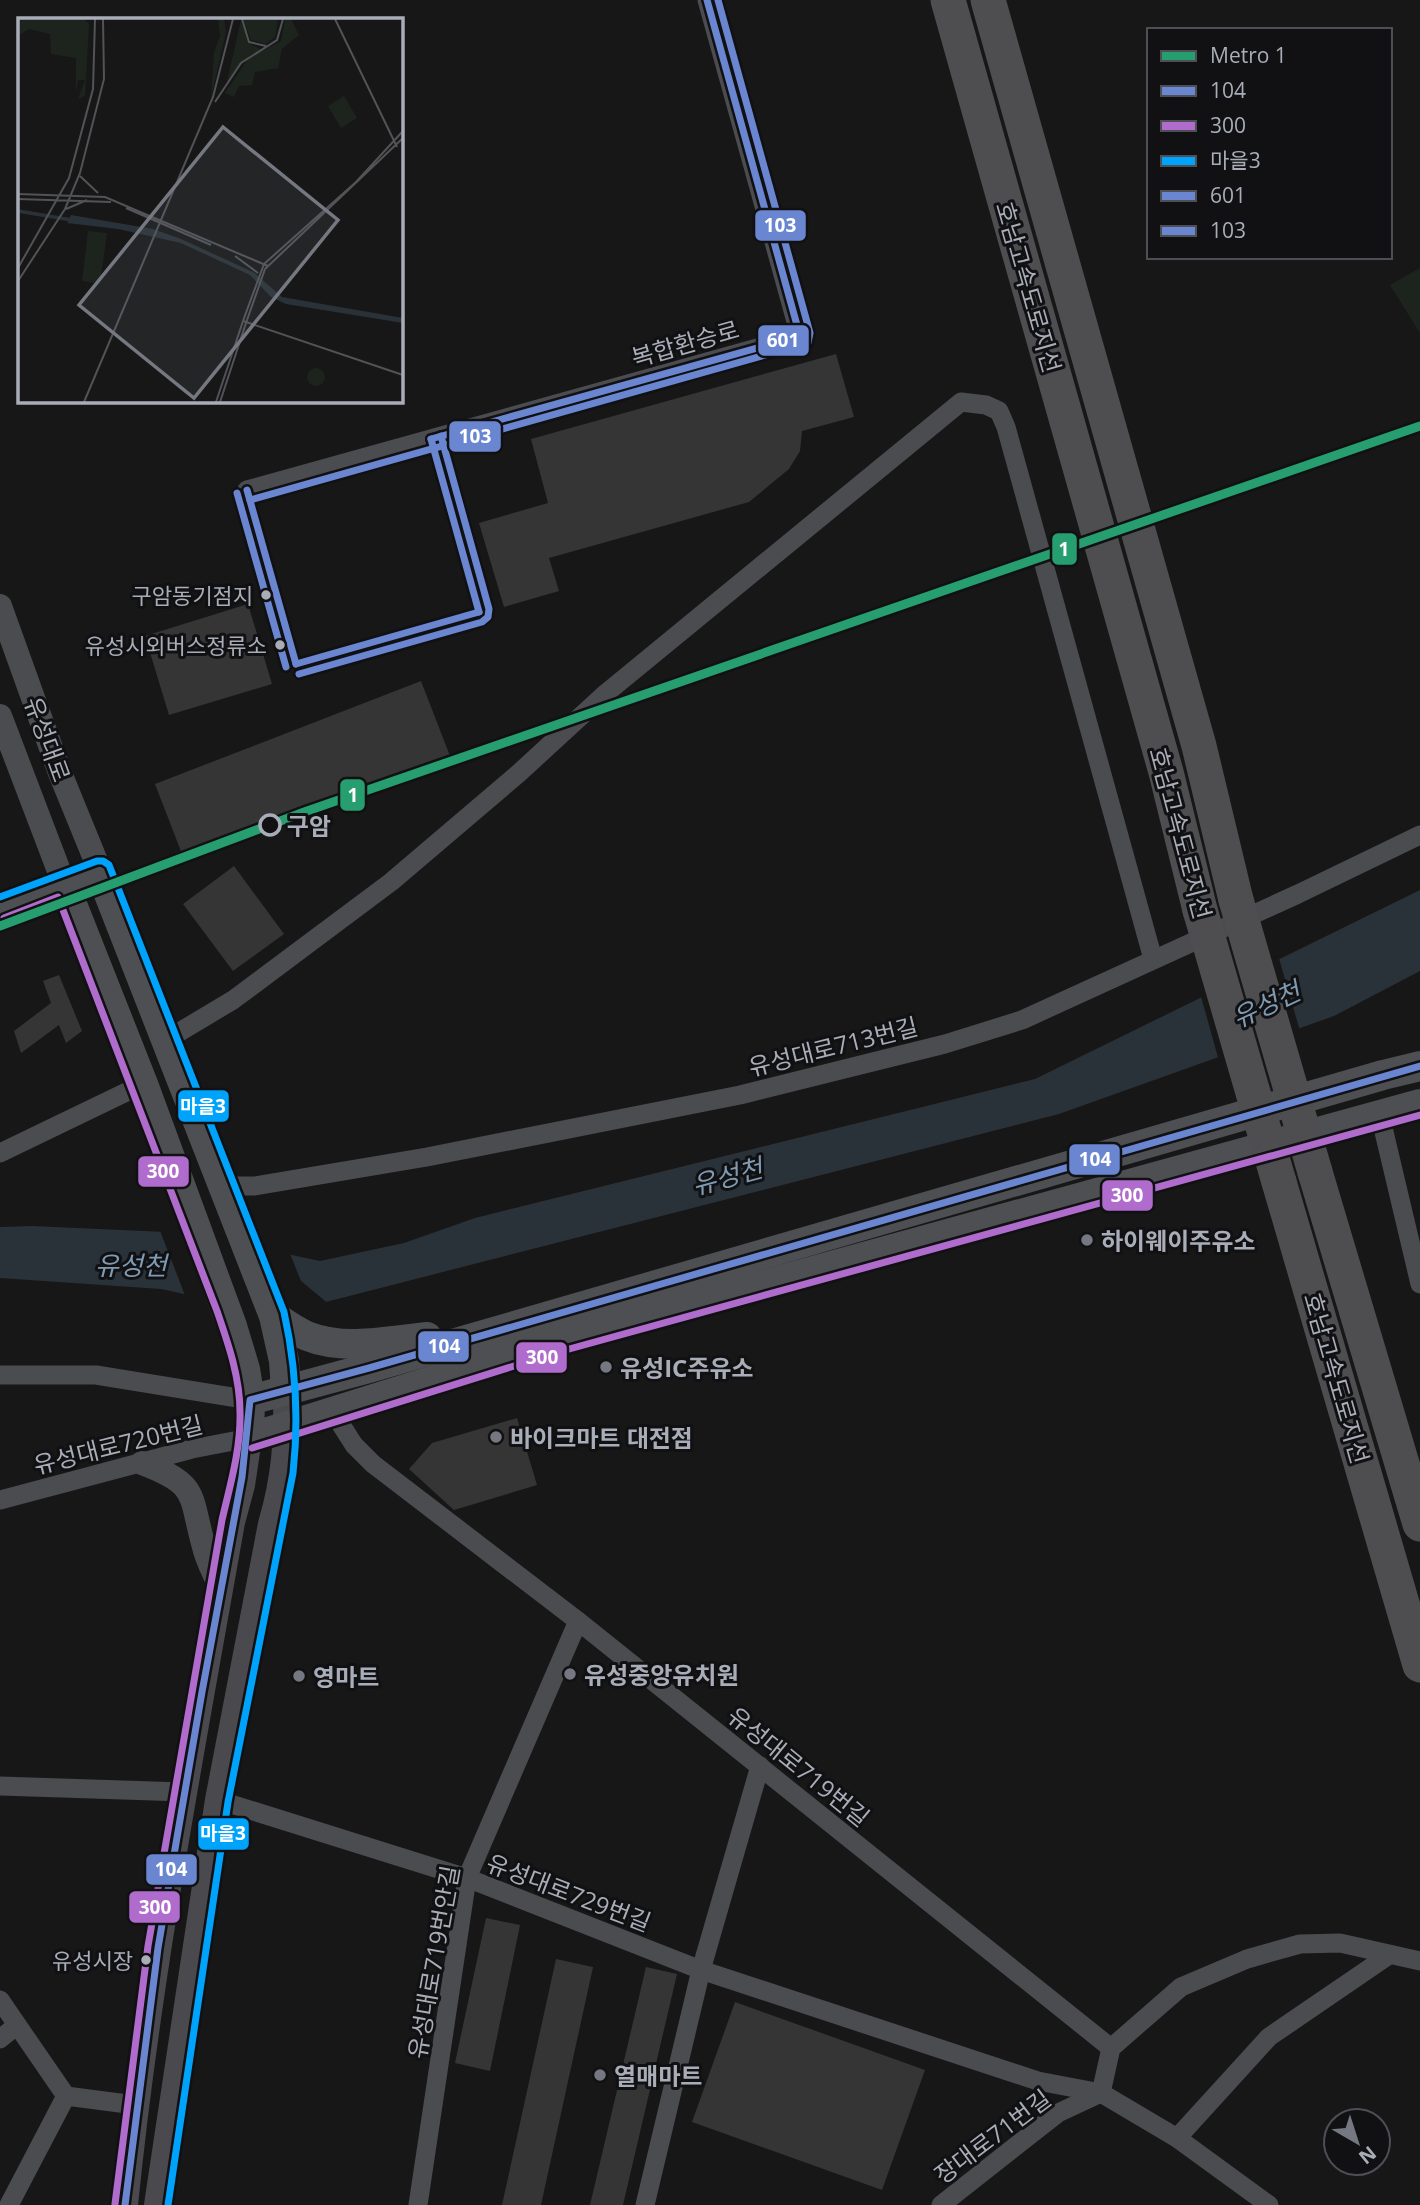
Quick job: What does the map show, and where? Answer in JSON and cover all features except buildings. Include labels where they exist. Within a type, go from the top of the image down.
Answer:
[{"type":"highway","name":"호남고속도로지선","points":[[948,0],[1162,759],[1200,910],[1420,1665]]},
{"type":"highway","name":"호남고속도로지선","points":[[988,0],[1199,746],[1236,900],[1420,1524]]},
{"type":"main road","points":[[0,908],[100,871]]},
{"type":"main road","name":"유성대로","points":[[100,871],[274,1316],[284,1361],[286,1391],[287,1427],[281,1490],[271,1524],[218,1800],[157,2205]]},
{"type":"main road","points":[[64,884],[143,1084],[232,1326],[245,1369],[250,1400],[242,1485],[232,1522],[184,1792],[135,2105],[125,2205]]},
{"type":"main road","points":[[250,1400],[1420,1066]]},
{"type":"main road","points":[[248,1438],[559,1341],[1420,1104]]},
{"type":"main road","points":[[274,1316],[307,1336],[337,1343],[375,1343],[427,1337],[553,1315]]},
{"type":"street","name":"복합환승로","points":[[247,490],[800,337],[707,0]]},
{"type":"street","points":[[166,1040],[233,1000],[391,882],[519,774],[605,694],[961,402],[986,405],[999,411],[1006,427],[1153,959]]},
{"type":"street","name":"유성대로","points":[[0,606],[60,773],[100,871]]},
{"type":"street","name":"유성대로","points":[[0,716],[64,884]]},
{"type":"street","name":"유성대로713번길","points":[[225,1192],[427,1157],[740,1095],[945,1044],[1022,1020],[1420,835]]},
{"type":"street","points":[[0,1153],[143,1084]]},
{"type":"street","points":[[1380,1115],[1420,1284]]},
{"type":"street","points":[[0,1375],[96,1376],[250,1400]]},
{"type":"street","name":"유성대로719번길","points":[[333,1412],[354,1445],[373,1464],[578,1621],[1111,2048]]},
{"type":"street","name":"유성대로720번길","points":[[0,1500],[192,1448],[248,1438]]},
{"type":"street","points":[[142,1463],[170,1474],[189,1490],[204,1549],[220,1587]]},
{"type":"street","name":"유성대로719번안길","points":[[418,2205],[467,1878],[578,1621]]},
{"type":"street","points":[[645,2205],[701,1970],[760,1766]]},
{"type":"street","points":[[0,1786],[184,1792]]},
{"type":"street","name":"유성대로729번길","points":[[218,1800],[467,1878],[701,1970],[1038,2081],[1101,2093],[1177,2138],[1269,2205]]},
{"type":"street","points":[[1101,2093],[1111,2048],[1181,1987],[1247,1959],[1300,1944],[1340,1943],[1420,1961]]},
{"type":"street","points":[[1177,2138],[1269,2037],[1389,1955]]},
{"type":"street","points":[[0,2000],[66,2096],[135,2105]]},
{"type":"street","points":[[0,2039],[17,2025]]},
{"type":"street","name":"장대로71번길","points":[[941,2205],[1058,2113],[1101,2093]]},
{"type":"street","points":[[9,2205],[66,2096]]},
{"type":"shaded area","points":[[1420,268],[1420,333],[1390,285]]},
{"type":"water","name":"유성천","points":[[1420,890],[1420,971],[1334,1016],[1059,1114],[322,1303],[230,1304],[161,1289],[0,1278],[0,1227],[188,1233],[320,1261],[404,1243],[475,1218],[1035,1079]]},
{"type":"pier","points":[[1278,955],[1300,1031],[1219,1061],[1200,993]]},
{"type":"pier","points":[[159,1228],[189,1230],[289,1251],[301,1281],[330,1305],[230,1307],[186,1298]]},
{"type":"metro line","name":"1","points":[[0,926],[307,811],[1420,426]]},
{"type":"transit line","name":"601","points":[[431,439],[800,336],[707,0]]},
{"type":"transit line","name":"103","points":[[250,500],[808,343],[810,333],[718,0]]},
{"type":"transit line","name":"103","points":[[299,674],[482,622],[488,617],[489,609],[441,436]]},
{"type":"transit line","name":"601","points":[[431,439],[479,612]]},
{"type":"transit line","name":"601","points":[[247,490],[296,664]]},
{"type":"transit line","name":"103","points":[[237,493],[286,667]]},
{"type":"transit line","name":"601","points":[[296,664],[479,612]]},
{"type":"transit line","name":"마을3","points":[[0,897],[97,861],[109,865],[284,1312],[291,1352],[296,1413],[293,1473],[228,1802],[168,2205]]},
{"type":"transit line","name":"300","points":[[4,918],[58,897],[217,1311],[233,1360],[238,1386],[240,1426],[237,1453],[222,1520],[148,1946],[115,2204]]},
{"type":"transit line","name":"104","points":[[125,2205],[158,1948],[242,1477],[250,1400],[1420,1066]]},
{"type":"transit line","name":"300","points":[[252,1448],[562,1351],[1420,1115]]},
{"type":"place","name":"구암동기점지","points":[[266,595]]},
{"type":"place","name":"유성시외버스정류소","points":[[280,645]]},
{"type":"place","name":"구암","points":[[270,825]]},
{"type":"place","name":"하이웨이주유소","points":[[1087,1240]]},
{"type":"place","name":"유성IC주유소","points":[[606,1367]]},
{"type":"place","name":"바이크마트 대전점","points":[[496,1437]]},
{"type":"place","name":"유성중앙유치원","points":[[570,1674]]},
{"type":"place","name":"영마트","points":[[299,1676]]},
{"type":"place","name":"유성시장","points":[[146,1960]]},
{"type":"place","name":"열매마트","points":[[600,2075]]}]
